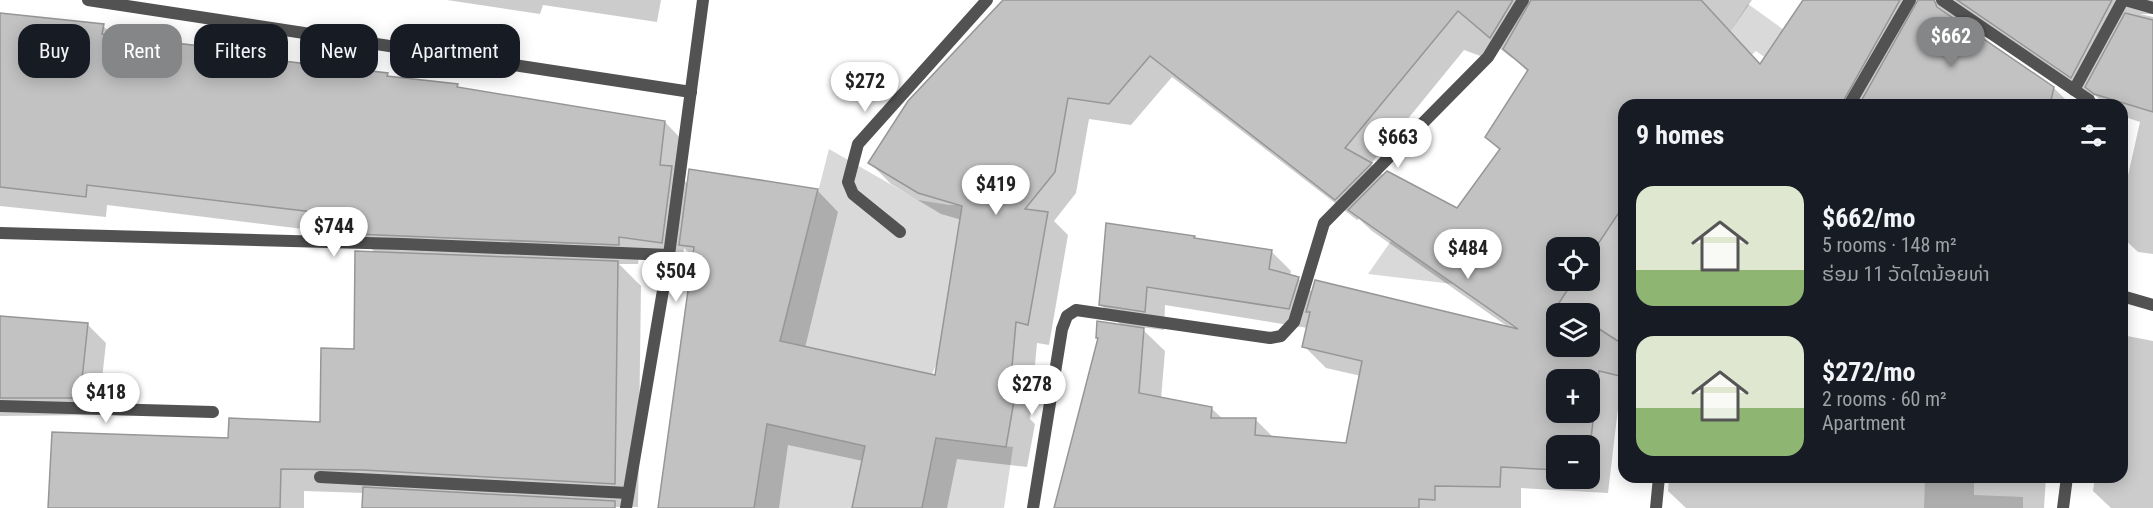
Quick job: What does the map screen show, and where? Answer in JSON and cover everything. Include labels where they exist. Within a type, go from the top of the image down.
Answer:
[{"type":"street","points":[[88,0],[691,92]]},
{"type":"street","points":[[626,508],[669,255],[703,0]]},
{"type":"street","points":[[900,232],[853,195],[848,182],[858,144],[987,0]]},
{"type":"street","points":[[1033,508],[1062,329],[1067,316],[1076,310],[1270,338],[1281,336],[1294,322],[1324,223],[1488,57],[1523,0]]},
{"type":"street","points":[[1852,99],[1910,0]]},
{"type":"street","points":[[1942,0],[2085,99]]},
{"type":"street","points":[[2074,90],[2124,0],[2153,8]]},
{"type":"street","points":[[0,233],[403,244],[669,255]]},
{"type":"street","points":[[2128,298],[2153,305]]},
{"type":"street","points":[[0,406],[213,412]]},
{"type":"street","points":[[320,477],[628,493]]},
{"type":"street","points":[[1656,508],[1658,483]]},
{"type":"street","points":[[2063,508],[2066,483]]},
{"type":"shaded area","points":[[1748,4],[1784,30],[1767,59],[1756,51],[1741,65],[1730,32]]},
{"type":"shaded area","points":[[829,149],[918,200],[949,205],[986,204],[952,268],[937,363],[932,374],[948,390],[942,439],[1013,447],[1004,508],[922,508],[927,484],[861,468],[852,508],[754,508],[780,340]],"holes":[[[840,354],[931,374],[822,436]]]},
{"type":"shaded area","points":[[1434,236],[1521,292],[1368,274],[1391,241],[1419,260]]},
{"type":"shaded area","points":[[1925,483],[1974,483],[1974,495],[2023,497],[2023,508],[1924,508]]},
{"type":"building","points":[[1003,0],[1513,0],[1490,38],[1458,11],[1345,148],[1372,163],[1335,200],[1150,56],[1109,104],[1068,98],[1055,172],[1025,209],[1048,212],[1028,325],[1016,322],[1009,400],[1014,401],[1006,447],[936,438],[922,508],[852,508],[865,446],[767,424],[754,508],[658,508],[694,247],[679,245],[689,169],[818,189],[780,341],[935,375],[962,206],[918,193],[868,163],[908,101]]},
{"type":"building","points":[[1531,0],[1701,0],[1760,64],[1803,0],[1900,0],[1844,99],[1618,99],[1618,214],[1600,241],[1600,237],[1546,237],[1546,291],[1567,291],[1559,303],[1546,303],[1546,357],[1600,357],[1600,329],[1618,341],[1618,376],[1600,371],[1600,369],[1546,369],[1546,423],[1593,423],[1591,435],[1546,435],[1546,469],[1501,467],[1500,487],[1435,486],[1435,500],[1419,499],[1419,508],[1054,508],[1098,338],[1096,338],[1097,321],[1144,328],[1139,393],[1212,407],[1211,418],[1256,418],[1255,435],[1346,443],[1362,361],[1302,347],[1310,312],[1306,312],[1315,280],[1518,329],[1348,210],[1387,171],[1457,208],[1500,149],[1485,137],[1528,70],[1503,49]]},
{"type":"building","points":[[1918,0],[1934,0],[1937,7],[2054,87],[2051,99],[1862,99]]},
{"type":"building","points":[[1957,0],[2112,0],[2071,78]]},
{"type":"building","points":[[0,13],[104,24],[102,24],[102,78],[182,78],[182,44],[194,45],[194,78],[288,78],[288,62],[300,63],[300,78],[378,78],[378,72],[388,73],[387,76],[390,78],[458,84],[457,87],[665,121],[660,165],[672,166],[662,243],[619,237],[619,245],[355,234],[355,222],[312,217],[313,212],[87,185],[86,197],[0,187]]},
{"type":"building","points":[[2125,13],[2153,20],[2153,112],[2128,104],[2128,99],[2110,99],[2094,94],[2085,87]]},
{"type":"building","points":[[1106,223],[1272,250],[1269,269],[1299,277],[1289,309],[1147,287],[1145,312],[1099,305]]},
{"type":"building","points":[[355,251],[618,261],[615,484],[363,470],[281,469],[280,508],[48,508],[52,432],[228,438],[229,418],[320,422],[321,348],[354,349]]},
{"type":"building","points":[[0,316],[88,323],[80,398],[0,398]]},
{"type":"building","points":[[363,487],[615,501],[615,508],[362,508]]}]
